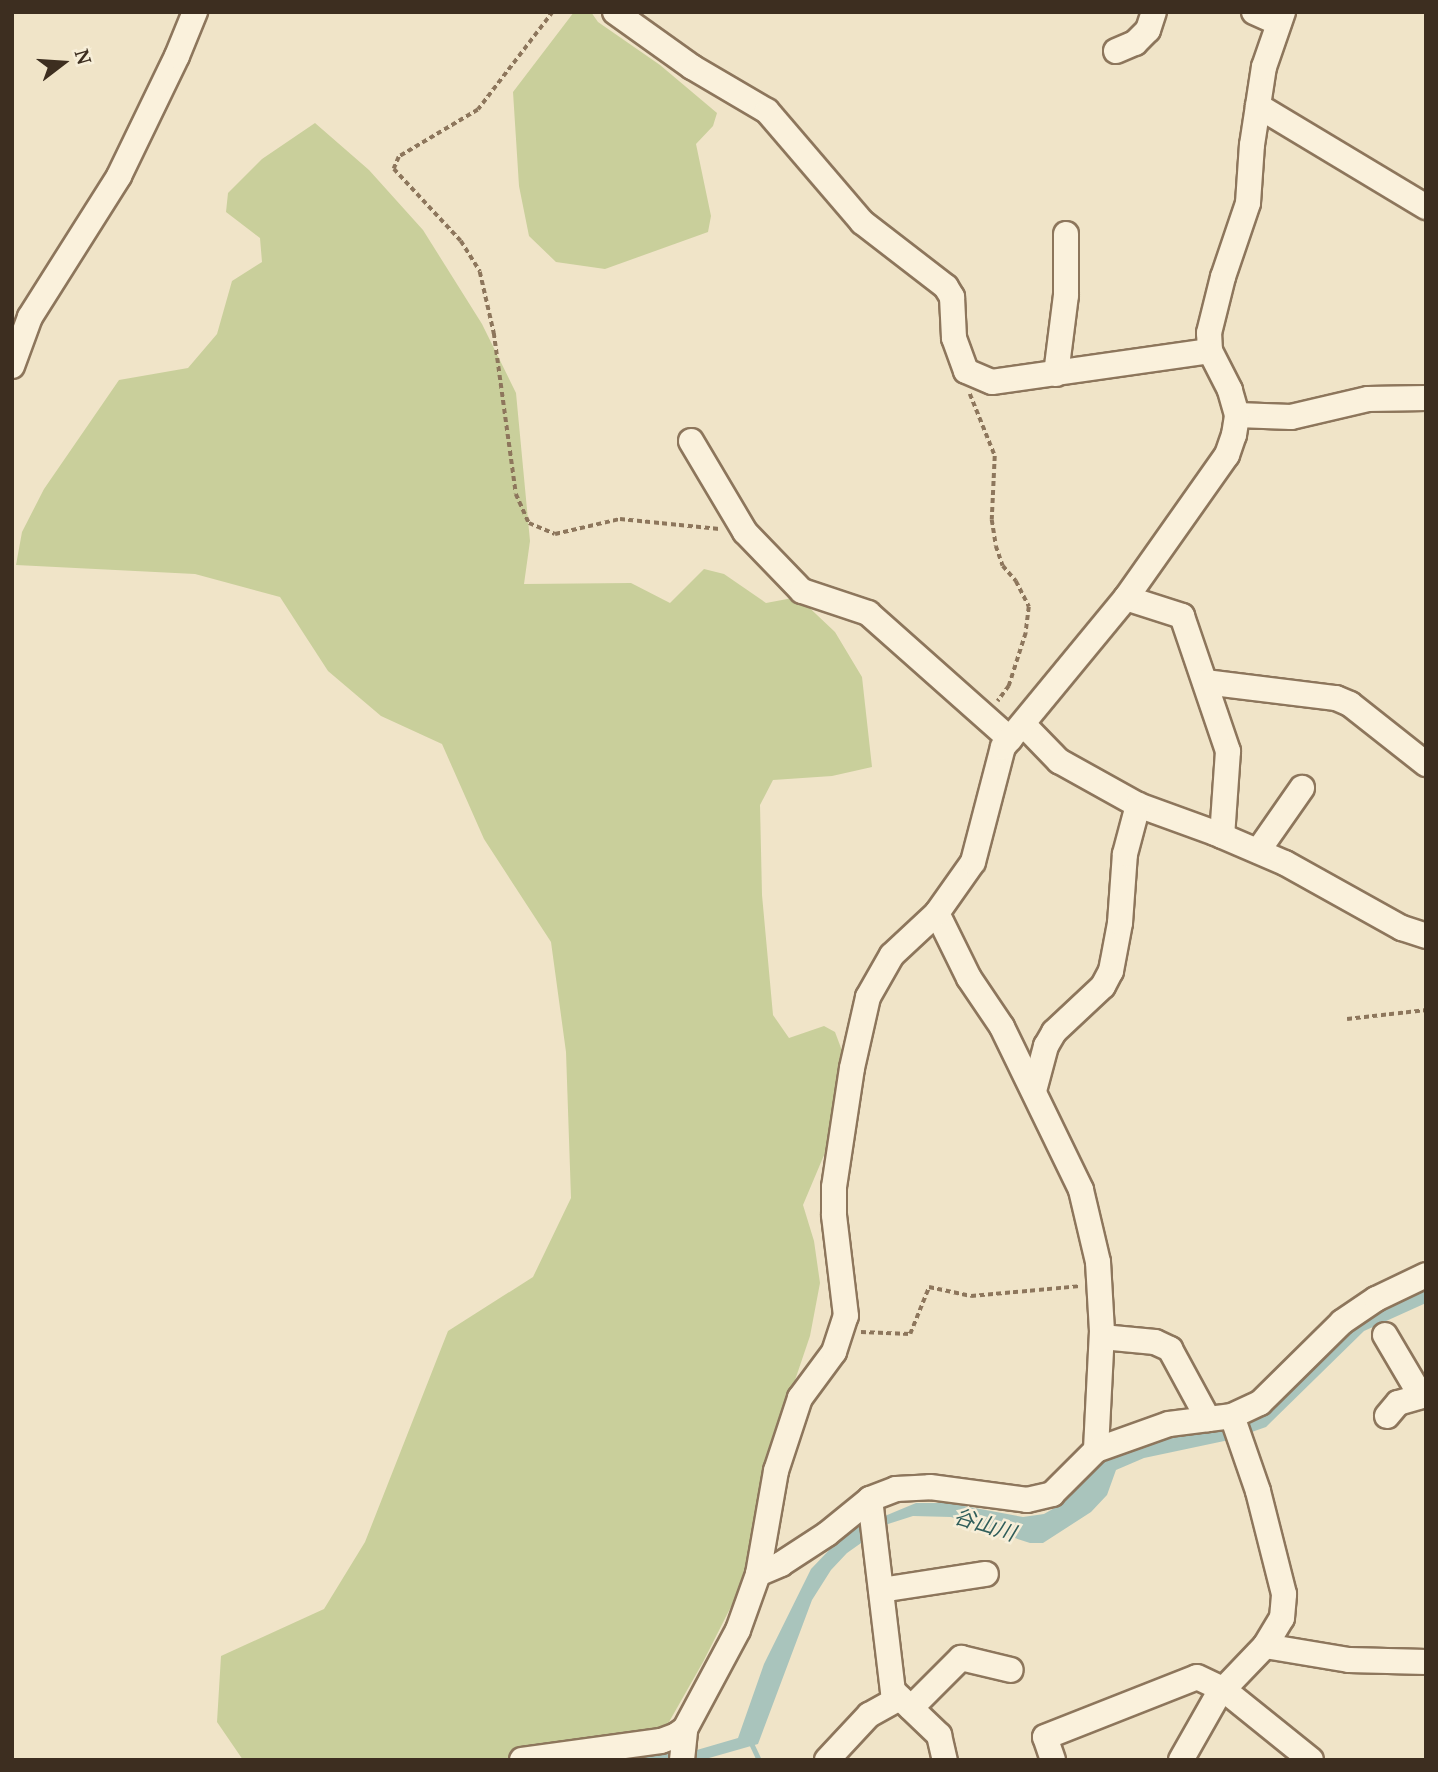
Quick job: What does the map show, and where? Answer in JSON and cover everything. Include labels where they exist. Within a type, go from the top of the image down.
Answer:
[{"type":"street","points":[[12,366],[30,317],[119,176],[177,56],[195,12]]},
{"type":"street","points":[[615,12],[692,67],[767,111],[862,222],[946,287],[952,297],[954,338],[966,371],[992,382],[1210,351]]},
{"type":"street","points":[[1116,51],[1135,43],[1148,30],[1154,12]]},
{"type":"street","points":[[522,1760],[678,1744],[738,1630],[758,1573],[776,1471],[800,1398],[834,1352],[846,1315],[834,1214],[834,1187],[852,1068],[868,997],[892,955],[937,913],[973,862],[1003,747],[1126,598],[1227,455],[1237,415],[1230,390],[1210,351],[1209,333],[1223,277],[1248,203],[1264,67],[1281,18],[1254,12]]},
{"type":"street","points":[[1258,106],[1426,207]]},
{"type":"street","points":[[1056,374],[1066,295],[1066,234]]},
{"type":"street","points":[[1237,415],[1291,417],[1368,399],[1426,398]]},
{"type":"street","points":[[691,441],[745,532],[802,591],[868,613],[984,716],[1016,731],[1059,761],[1138,806],[1258,851],[1331,887],[1402,929],[1426,936]]},
{"type":"street","points":[[1126,598],[1182,616],[1228,751],[1222,836]]},
{"type":"street","points":[[1205,682],[1336,698],[1350,704],[1426,764]]},
{"type":"street","points":[[1258,851],[1302,788]]},
{"type":"street","points":[[1034,1091],[1046,1046],[1054,1032],[1103,986],[1111,971],[1120,923],[1125,854],[1138,806]]},
{"type":"street","points":[[937,913],[969,978],[1002,1027],[1081,1190],[1099,1284],[1102,1337],[1096,1450]]},
{"type":"street","points":[[758,1573],[781,1564],[827,1534],[870,1499],[896,1489],[930,1487],[1027,1500],[1052,1494],[1096,1450],[1169,1424],[1227,1424],[1260,1403],[1342,1322],[1376,1299],[1426,1275]]},
{"type":"street","points":[[1385,1335],[1423,1395],[1398,1403],[1387,1416]]},
{"type":"street","points":[[1102,1337],[1155,1342],[1170,1349],[1227,1424],[1258,1491],[1284,1594],[1282,1618],[1265,1646],[1223,1689],[1181,1760]]},
{"type":"street","points":[[870,1499],[893,1691],[939,1735],[945,1760]]},
{"type":"street","points":[[881,1590],[986,1574]]},
{"type":"street","points":[[1265,1646],[1349,1660],[1426,1662]]},
{"type":"street","points":[[827,1760],[869,1715],[905,1703],[961,1658],[1011,1670]]},
{"type":"street","points":[[1053,1760],[1045,1737],[1197,1677],[1223,1689],[1311,1760]]},
{"type":"path","points":[[553,12],[478,110],[399,157],[394,169],[461,241],[481,272],[494,333],[516,494],[529,523],[555,534],[620,519],[745,532]]},
{"type":"path","points":[[966,371],[971,398],[995,456],[992,520],[996,546],[1003,566],[1016,581],[1029,607],[1026,634],[1009,686],[984,716]]},
{"type":"path","points":[[1348,1020],[1426,1010]]},
{"type":"path","points":[[842,1331],[910,1334],[929,1287],[971,1296],[1099,1284]]},
{"type":"green space","points":[[574,12],[591,12],[598,22],[660,65],[717,113],[713,126],[696,144],[711,216],[708,232],[605,269],[556,262],[529,236],[519,186],[513,92]]},
{"type":"green space","points":[[315,123],[369,170],[423,230],[482,324],[516,393],[530,541],[524,584],[631,583],[670,603],[704,569],[724,574],[766,603],[798,597],[835,632],[862,677],[872,767],[832,776],[773,780],[760,805],[762,895],[773,1015],[789,1038],[824,1026],[835,1032],[844,1056],[827,1148],[803,1205],[814,1241],[820,1283],[810,1336],[791,1392],[747,1575],[669,1722],[636,1760],[243,1760],[217,1722],[221,1656],[324,1609],[365,1542],[448,1331],[533,1277],[571,1198],[566,1052],[551,942],[484,839],[442,744],[381,716],[328,671],[280,597],[195,574],[16,565],[22,532],[44,489],[119,380],[188,368],[217,334],[232,281],[262,262],[260,238],[226,212],[228,193],[262,159]]},
{"type":"water","name":"谷山川","points":[[1426,1283],[1426,1303],[1364,1331],[1266,1427],[1229,1440],[1144,1458],[1116,1470],[1107,1495],[1091,1512],[1043,1543],[1030,1543],[951,1517],[913,1516],[888,1524],[847,1553],[831,1570],[812,1600],[758,1744],[702,1760],[576,1760],[690,1752],[738,1738],[764,1664],[811,1569],[834,1545],[856,1528],[916,1503],[948,1503],[1023,1517],[1044,1514],[1058,1506],[1101,1462],[1125,1447],[1176,1432],[1220,1425],[1368,1313]]},
{"type":"waterway","points":[[750,1741],[759,1760]]}]
